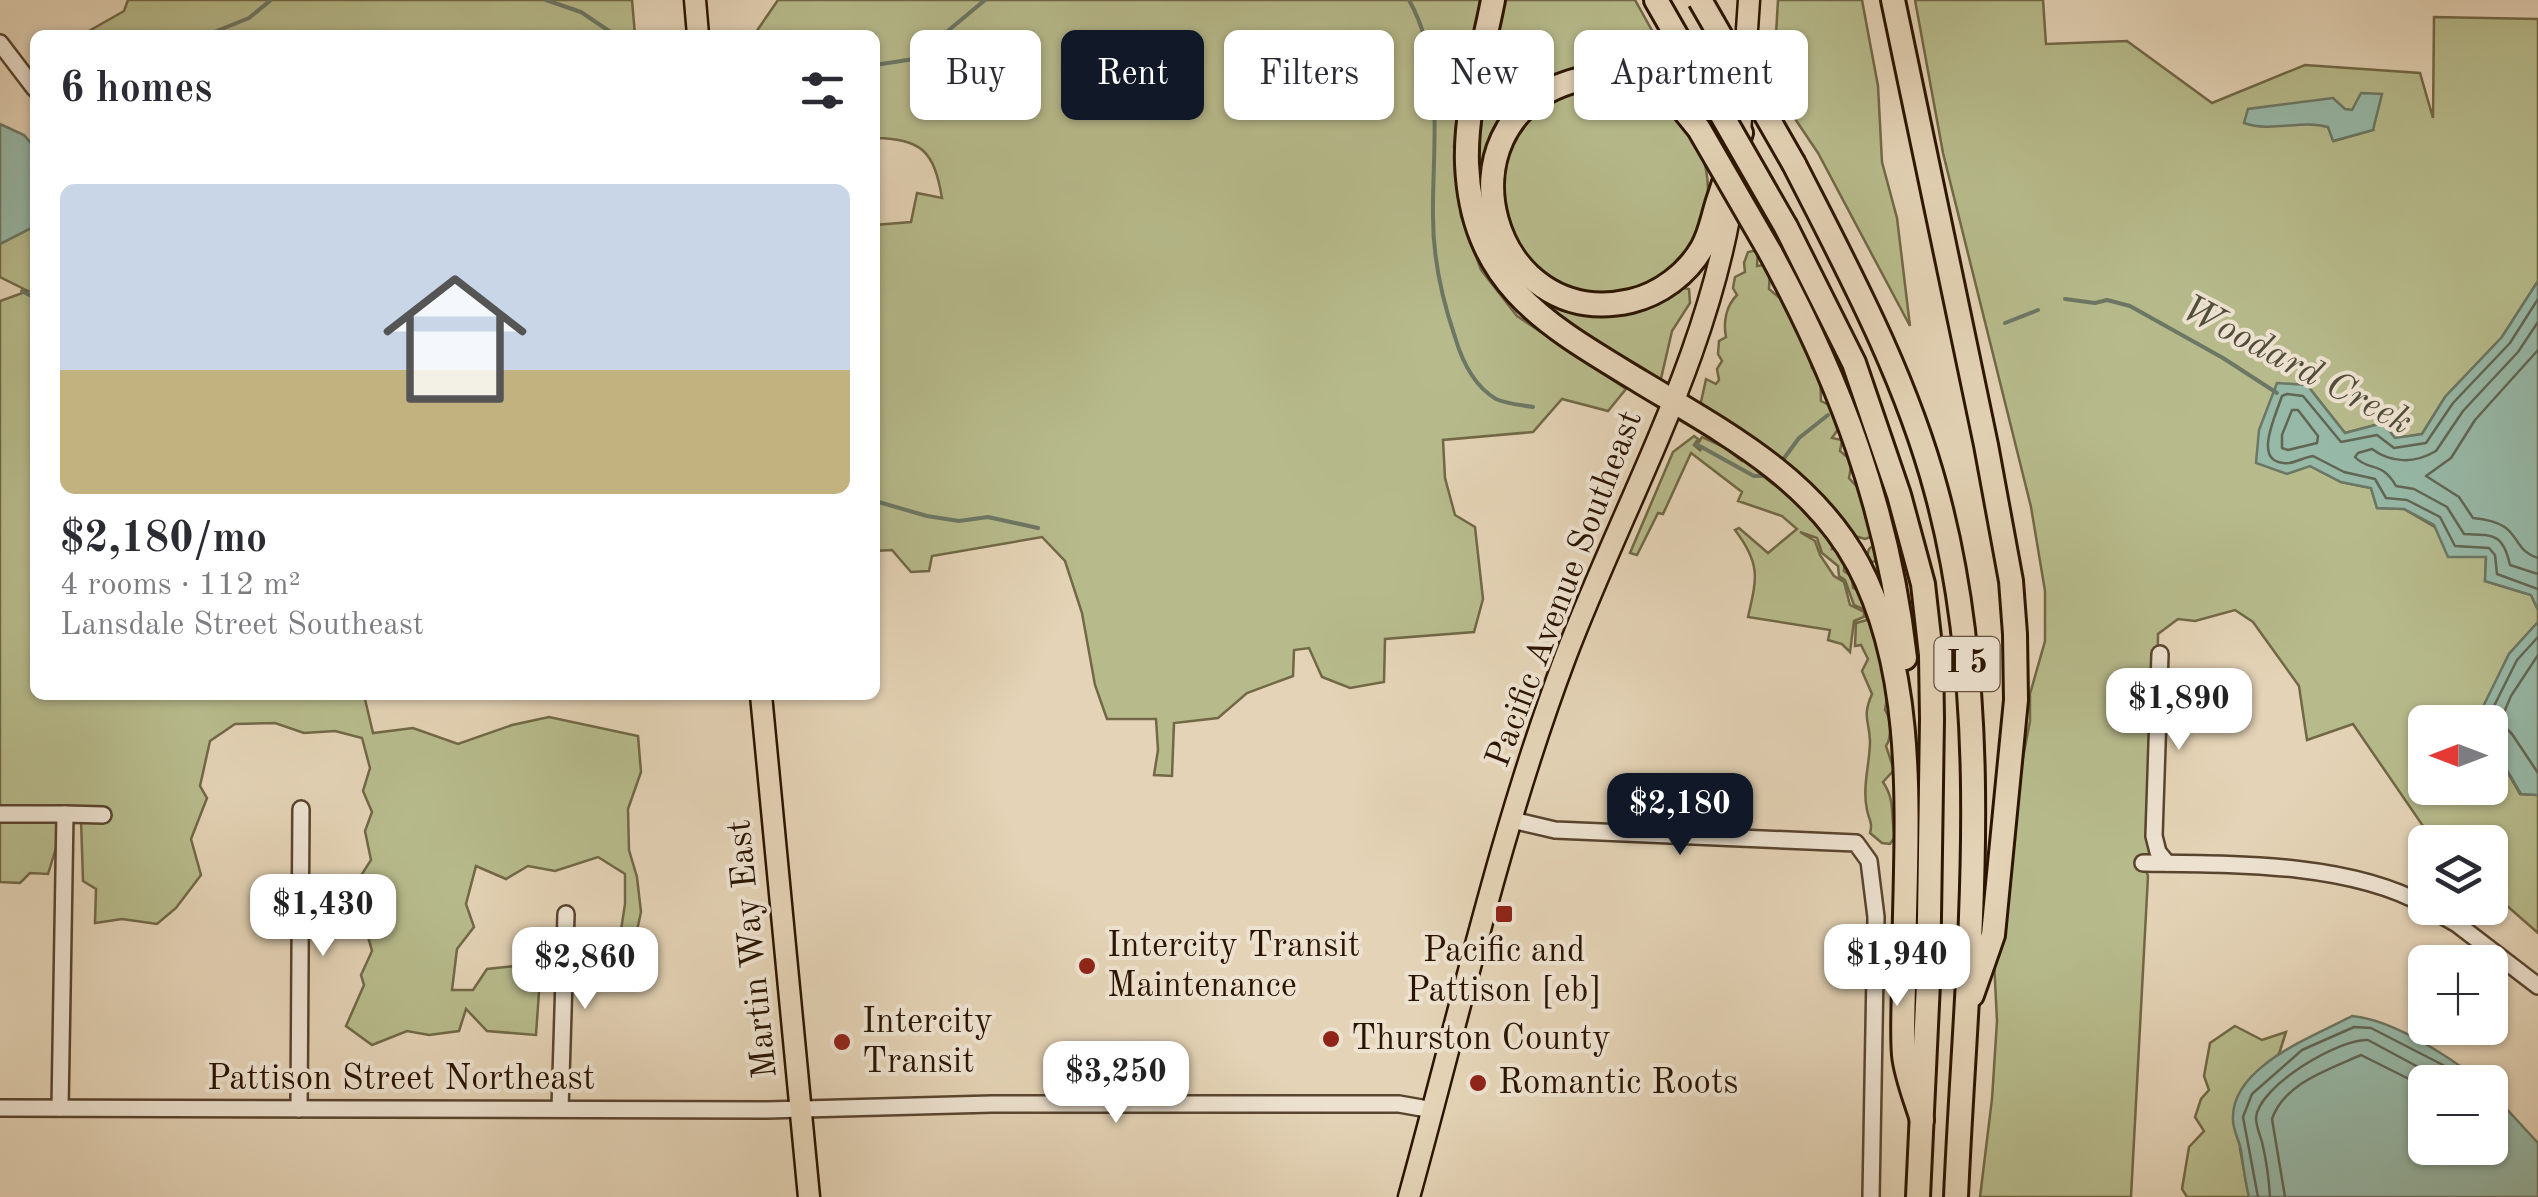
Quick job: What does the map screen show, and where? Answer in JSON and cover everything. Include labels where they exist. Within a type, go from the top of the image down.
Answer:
[{"type":"highway","points":[[1493,0],[1472,109],[1467,163],[1474,208],[1489,252],[1514,290],[1547,324],[1672,401],[1807,494],[1840,536],[1869,588],[1887,636],[1905,738]]},
{"type":"highway","name":"I 5","points":[[1656,0],[1786,227],[1854,363],[1899,495],[1923,584],[1931,656],[1932,719],[1928,983],[1918,1197]]},
{"type":"highway","name":"I 5","points":[[1700,0],[1794,164],[1877,329],[1910,408],[1936,491],[1954,572],[1974,736],[1956,1197]]},
{"type":"highway","points":[[1893,0],[1986,445],[2011,581],[2016,634],[2016,700],[1993,936],[1963,1022]]},
{"type":"highway","points":[[1740,133],[1712,228],[1702,249],[1664,287],[1637,300],[1598,304],[1570,299],[1532,278],[1505,246],[1491,200],[1492,170],[1499,147],[1521,113],[1551,90],[1600,76],[1648,86],[1682,108],[1699,130],[1770,252],[1823,356],[1852,423],[1870,480],[1901,623],[1908,689],[1904,1058],[1922,1120]]},
{"type":"main road","points":[[695,0],[698,30]]},
{"type":"main road","name":"Pacific Avenue Southeast","points":[[1409,1197],[1512,820],[1565,659],[1702,331],[1719,275],[1740,133],[1749,0]]},
{"type":"main road","name":"Martin Way East","points":[[762,700],[810,1197]]},
{"type":"street","points":[[0,43],[30,83]]},
{"type":"street","points":[[2160,654],[2154,836],[2158,852],[2167,863]]},
{"type":"street","points":[[300,1109],[301,810]]},
{"type":"street","points":[[0,814],[103,815]]},
{"type":"street","points":[[60,1108],[65,814]]},
{"type":"street","points":[[1512,820],[1555,830],[1856,843],[1869,861],[1876,917],[1872,1197]]},
{"type":"street","points":[[2144,863],[2278,869],[2355,879],[2408,896]]},
{"type":"street","points":[[560,1110],[566,914]]},
{"type":"street","points":[[2458,925],[2538,986]]},
{"type":"street","name":"Pattison Street Northeast","points":[[0,1108],[560,1110],[1399,1104],[1433,1110]]},
{"type":"shaded area","points":[[128,0],[632,0],[635,30],[91,30],[124,11]]},
{"type":"shaded area","points":[[778,0],[1483,0],[1477,30],[1414,30],[1414,120],[1459,120],[1454,146],[1461,216],[1481,270],[1517,316],[1626,389],[1608,411],[1562,399],[1533,432],[1443,440],[1445,478],[1455,515],[1475,527],[1483,599],[1474,632],[1385,639],[1384,682],[1350,688],[1322,677],[1309,648],[1294,650],[1293,676],[1247,693],[1218,718],[1174,723],[1172,776],[1154,775],[1158,750],[1156,719],[1107,719],[1095,685],[1082,613],[1065,561],[1042,537],[932,556],[929,571],[911,572],[892,550],[880,551],[880,225],[911,222],[917,193],[942,198],[935,169],[923,151],[904,141],[880,138],[880,30],[757,30]]},
{"type":"shaded area","points":[[1499,0],[1635,0],[1652,30],[1574,30],[1574,82],[1554,81],[1554,30],[1494,30]]},
{"type":"shaded area","points":[[1778,0],[1862,0],[1878,86],[1882,162],[1897,218],[1910,326],[1818,153],[1796,120],[1808,120],[1808,30],[1776,30]]},
{"type":"shaded area","points":[[1915,0],[2043,0],[2046,44],[2127,41],[2212,103],[2305,65],[2420,73],[2433,118],[2434,17],[2538,19],[2538,281],[2502,337],[2445,397],[2422,434],[2395,439],[2383,423],[2345,433],[2307,385],[2310,466],[2341,482],[2371,488],[2377,508],[2404,509],[2486,557],[2485,581],[2531,595],[2538,610],[2538,622],[2509,654],[2485,705],[2408,705],[2408,804],[2353,724],[2307,740],[2299,686],[2253,622],[2235,610],[2195,621],[2178,619],[2158,634],[2155,845],[2143,863],[2148,876],[2131,1197],[1980,1197],[1997,1021],[1994,960],[2015,800],[2030,721],[2030,694],[2045,641],[2045,591],[2031,507],[1943,153]],"holes":[[[2352,110],[2373,130],[2334,141],[2328,127],[2316,123]]]},
{"type":"shaded area","points":[[1574,92],[1574,120],[1680,120],[1700,151],[1706,170],[1706,210],[1690,247],[1662,275],[1625,291],[1585,291],[1548,275],[1520,247],[1504,210],[1504,170],[1520,133],[1530,120],[1554,120],[1554,102]]},
{"type":"shaded area","points":[[1478,120],[1527,120],[1482,188],[1477,182]]},
{"type":"shaded area","points":[[30,229],[30,700],[365,700],[373,733],[413,728],[458,744],[549,717],[638,736],[641,772],[628,809],[629,850],[641,912],[629,968],[618,950],[625,874],[598,857],[555,871],[528,866],[506,879],[476,866],[466,904],[474,927],[457,949],[452,990],[473,990],[487,969],[541,963],[536,1035],[487,1031],[466,1009],[459,1031],[429,1035],[407,1031],[372,1045],[346,1026],[364,985],[361,975],[372,951],[365,926],[372,904],[360,877],[371,860],[365,831],[372,812],[363,791],[370,768],[362,738],[335,731],[304,733],[275,723],[235,724],[210,741],[200,786],[207,798],[191,839],[201,875],[176,908],[157,924],[122,919],[95,923],[96,889],[83,881],[81,819],[64,822],[48,874],[30,873],[20,883],[0,882],[0,301],[28,291],[0,277],[0,244]]},
{"type":"shaded area","points":[[1758,250],[1757,266],[1764,265],[1770,271],[1769,289],[1782,300],[1787,298],[1807,344],[1812,368],[1820,366],[1821,401],[1829,405],[1839,428],[1832,438],[1842,440],[1840,451],[1852,461],[1849,478],[1859,489],[1880,560],[1872,562],[1867,556],[1875,544],[1870,537],[1845,533],[1830,505],[1699,411],[1706,379],[1716,384],[1719,380],[1719,341],[1726,337],[1726,314],[1737,295],[1733,288],[1735,277],[1745,272],[1748,252]]},
{"type":"shaded area","points":[[1519,275],[1554,301],[1677,287],[1689,289],[1690,303],[1672,331],[1660,383],[1565,323],[1532,293]]},
{"type":"shaded area","points":[[1694,436],[1698,439],[1694,445],[1701,451],[1697,445],[1702,437],[1742,461],[1750,457],[1756,470],[1773,484],[1783,481],[1792,498],[1810,507],[1810,519],[1834,536],[1832,549],[1841,549],[1844,571],[1852,577],[1853,588],[1863,593],[1890,682],[1885,710],[1890,728],[1886,746],[1894,770],[1883,782],[1892,809],[1895,837],[1890,844],[1870,833],[1866,801],[1870,741],[1867,713],[1872,694],[1862,671],[1868,659],[1861,645],[1855,646],[1856,623],[1867,620],[1865,610],[1854,605],[1838,566],[1822,553],[1817,538],[1800,532],[1815,541],[1834,576],[1844,582],[1850,605],[1864,612],[1864,617],[1854,621],[1850,652],[1842,644],[1828,640],[1830,630],[1748,617],[1755,572],[1749,552],[1735,530],[1739,528],[1768,553],[1797,529],[1782,516],[1738,501],[1742,492],[1691,453],[1663,514],[1658,513],[1637,555],[1630,553],[1673,452]]},
{"type":"shaded area","points":[[2508,773],[2520,794],[2538,795],[2538,933],[2508,907],[2508,825],[2422,825],[2409,805],[2508,805]]},
{"type":"shaded area","points":[[2235,1026],[2262,1040],[2286,1032],[2279,1054],[2242,1090],[2240,1149],[2249,1197],[2187,1197],[2182,1189],[2189,1147],[2204,1131],[2195,1117],[2209,1090],[2204,1076],[2210,1043]]},
{"type":"water","points":[[2361,93],[2382,94],[2373,130],[2333,141],[2328,127],[2244,123],[2248,109],[2333,98],[2352,110]]},
{"type":"water","points":[[0,124],[30,142],[30,229],[0,244]]},
{"type":"water","points":[[2538,281],[2538,610],[2531,595],[2485,581],[2486,557],[2448,557],[2434,525],[2404,509],[2377,508],[2371,488],[2341,482],[2310,466],[2287,474],[2256,463],[2259,430],[2277,383],[2307,385],[2345,433],[2383,423],[2395,438],[2422,434],[2445,397],[2502,337]]},
{"type":"water","points":[[2538,622],[2538,795],[2521,794],[2508,772],[2508,705],[2484,705],[2509,654]]},
{"type":"water","points":[[2352,1016],[2403,1032],[2408,1035],[2408,1045],[2426,1045],[2437,1051],[2457,1065],[2408,1065],[2408,1165],[2508,1165],[2508,1110],[2538,1143],[2538,1197],[2249,1197],[2234,1128],[2236,1101],[2260,1069],[2297,1043]]},
{"type":"waterway","name":"Woodard Creek","points":[[219,30],[249,18],[271,0]]},
{"type":"waterway","name":"Woodard Creek","points":[[546,0],[581,12],[608,30]]},
{"type":"waterway","name":"Woodard Creek","points":[[880,64],[914,59],[985,0]]},
{"type":"waterway","name":"Woodard Creek","points":[[1409,0],[1421,25],[1433,79],[1433,232],[1450,323],[1465,364],[1481,387],[1500,401],[1533,407]]},
{"type":"waterway","points":[[22,291],[30,295]]},
{"type":"waterway","name":"Woodard Creek","points":[[2065,299],[2095,303],[2107,300],[2130,306],[2277,393]]},
{"type":"waterway","name":"Woodard Creek","points":[[2005,323],[2038,310]]},
{"type":"waterway","name":"Woodard Creek","points":[[1782,461],[1799,438],[1828,415]]},
{"type":"waterway","name":"Woodard Creek","points":[[1696,444],[1754,476],[1769,476]]},
{"type":"waterway","points":[[880,502],[927,516],[959,521],[988,517],[1038,528]]},
{"type":"place","name":"Pacific and Pattison [eb]","points":[[1504,914]]},
{"type":"place","name":"Intercity Transit Maintenance","points":[[1087,966]]},
{"type":"place","name":"Thurston County","points":[[1331,1039]]},
{"type":"place","name":"Intercity Transit","points":[[842,1042]]},
{"type":"place","name":"Romantic Roots","points":[[1478,1083]]}]
